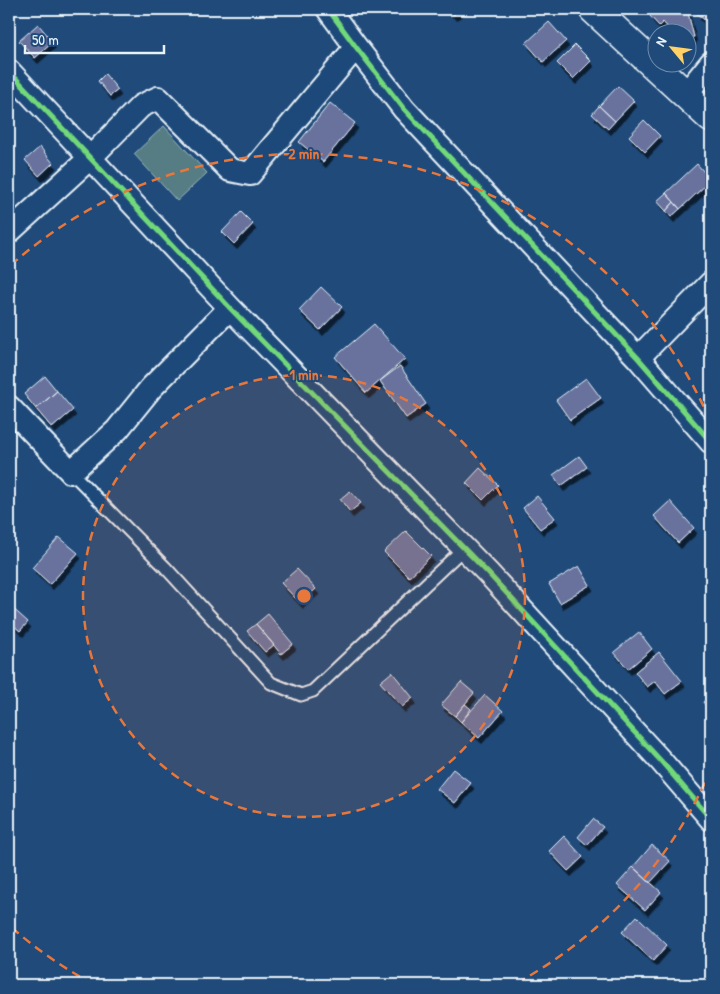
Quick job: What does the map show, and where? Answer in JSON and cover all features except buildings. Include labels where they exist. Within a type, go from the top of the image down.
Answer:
[{"type":"street","points":[[328,9],[404,109],[638,358],[711,442]]},
{"type":"street","points":[[593,9],[711,118]]},
{"type":"street","points":[[9,232],[90,158],[141,106],[158,98],[230,170],[250,174],[356,47]]},
{"type":"street","points":[[686,94],[711,63]]},
{"type":"street","points":[[9,71],[230,308],[488,573],[654,753],[711,819]]},
{"type":"street","points":[[638,358],[711,283]]},
{"type":"street","points":[[9,407],[71,472],[117,430],[151,388],[230,308]]},
{"type":"lane","points":[[71,472],[165,567],[270,683],[301,695],[313,691],[464,549]]},
{"type":"green space","points":[[164,126],[207,173],[177,201],[134,154]]},
{"type":"cycle path","points":[[328,9],[404,109],[638,358],[711,442]]},
{"type":"cycle path","points":[[9,71],[230,308],[488,573],[661,761],[711,819]]}]
